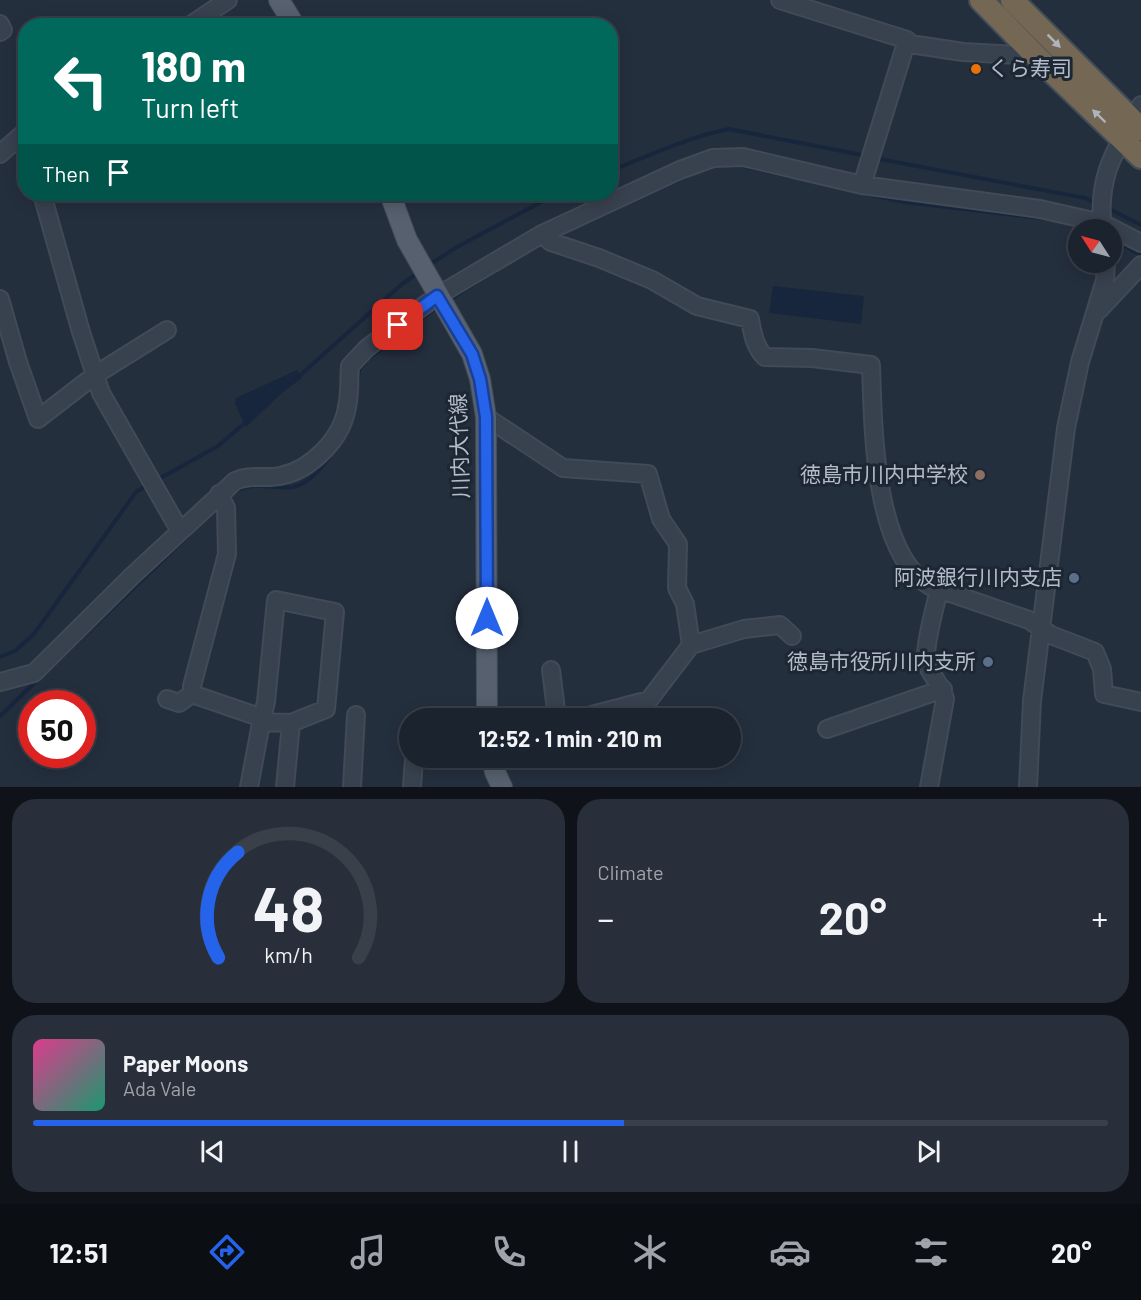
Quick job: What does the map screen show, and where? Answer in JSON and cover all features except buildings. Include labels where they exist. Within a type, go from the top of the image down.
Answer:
[{"type":"highway","points":[[981,0],[1041,61],[1134,123]]},
{"type":"highway","points":[[1012,0],[1134,123],[1141,157]]},
{"type":"main road","points":[[279,0],[290,18]]},
{"type":"main road","name":"川内大代線","points":[[393,201],[407,240],[472,354],[480,379],[486,417],[487,708]]},
{"type":"main road","points":[[494,768],[502,787]]},
{"type":"street","points":[[201,18],[228,0]]},
{"type":"street","points":[[780,0],[907,40],[910,44],[963,52],[1018,55],[1041,61]]},
{"type":"street","points":[[0,24],[3,30],[0,32]]},
{"type":"street","points":[[862,185],[907,40]]},
{"type":"street","points":[[1102,216],[1106,173],[1134,123]]},
{"type":"street","points":[[0,154],[18,139]]},
{"type":"street","points":[[0,682],[34,673],[180,531],[222,500],[235,481],[245,476],[278,476],[295,472],[320,455],[344,421],[348,407],[350,366],[367,348],[546,238],[680,170],[713,158],[743,157],[862,185],[1102,216],[1141,243]]},
{"type":"street","points":[[44,201],[81,332],[101,393],[180,531]]},
{"type":"street","points":[[546,238],[652,280],[697,306],[750,319],[756,342],[765,357],[812,358],[871,365],[876,468],[894,538],[916,576],[930,586],[1029,620],[1051,635],[1095,652],[1102,669],[1104,694],[1141,702]]},
{"type":"street","points":[[1096,312],[1141,265]]},
{"type":"street","points":[[1028,787],[1032,701],[1066,428],[1080,362],[1105,273]]},
{"type":"street","points":[[0,299],[18,362],[38,419],[95,375],[167,330]]},
{"type":"street","points":[[486,417],[563,468],[648,474],[661,519],[678,544],[677,588],[685,604],[691,645]]},
{"type":"street","points":[[192,694],[192,686],[227,554],[222,500]]},
{"type":"street","points":[[929,787],[945,699],[943,689],[928,667],[926,660],[939,589]]},
{"type":"street","points":[[192,694],[262,720],[291,723],[326,709],[335,612],[276,600],[266,702],[262,720],[249,787]]},
{"type":"street","points":[[618,708],[649,700],[691,645],[744,629],[780,625],[792,636]]},
{"type":"street","points":[[551,670],[556,708]]},
{"type":"street","points":[[827,729],[943,689]]},
{"type":"street","points":[[167,699],[179,703],[192,694]]},
{"type":"street","points":[[352,787],[356,715]]},
{"type":"street","points":[[285,787],[291,723]]},
{"type":"street","points":[[412,787],[413,768]]},
{"type":"water","points":[[773,286],[864,296],[861,324],[769,313]]},
{"type":"water","points":[[297,370],[302,378],[283,392],[246,427],[235,404],[236,398]]},
{"type":"waterway","points":[[618,168],[683,142],[729,129],[867,156]]},
{"type":"waterway","points":[[874,158],[1085,198],[1099,204]]},
{"type":"waterway","points":[[738,165],[792,177]]},
{"type":"waterway","points":[[621,206],[688,176]]},
{"type":"waterway","points":[[867,194],[904,202],[1049,219]]},
{"type":"waterway","points":[[429,265],[457,247],[543,201]]},
{"type":"waterway","points":[[1105,207],[1141,225]]},
{"type":"waterway","points":[[1122,245],[1141,255]]},
{"type":"waterway","points":[[447,301],[495,271]]},
{"type":"waterway","points":[[297,378],[402,284],[418,273]]},
{"type":"waterway","points":[[357,386],[359,370],[367,360],[439,306]]},
{"type":"waterway","points":[[157,480],[218,446],[246,422]]},
{"type":"waterway","points":[[233,494],[247,487],[285,488],[306,482],[335,449]]},
{"type":"waterway","points":[[0,657],[15,651],[34,634],[136,492],[148,485]]},
{"type":"waterway","points":[[0,716],[188,536]]},
{"type":"place","name":"くら寿司","points":[[976,69]]},
{"type":"place","name":"徳島市川内中学校","points":[[980,475]]},
{"type":"place","name":"阿波銀行川内支店","points":[[1074,578]]},
{"type":"place","name":"徳島市役所川内支所","points":[[988,662]]},
{"type":"route","points":[[398,325],[437,296],[464,338],[480,379],[486,417],[487,618]]}]
